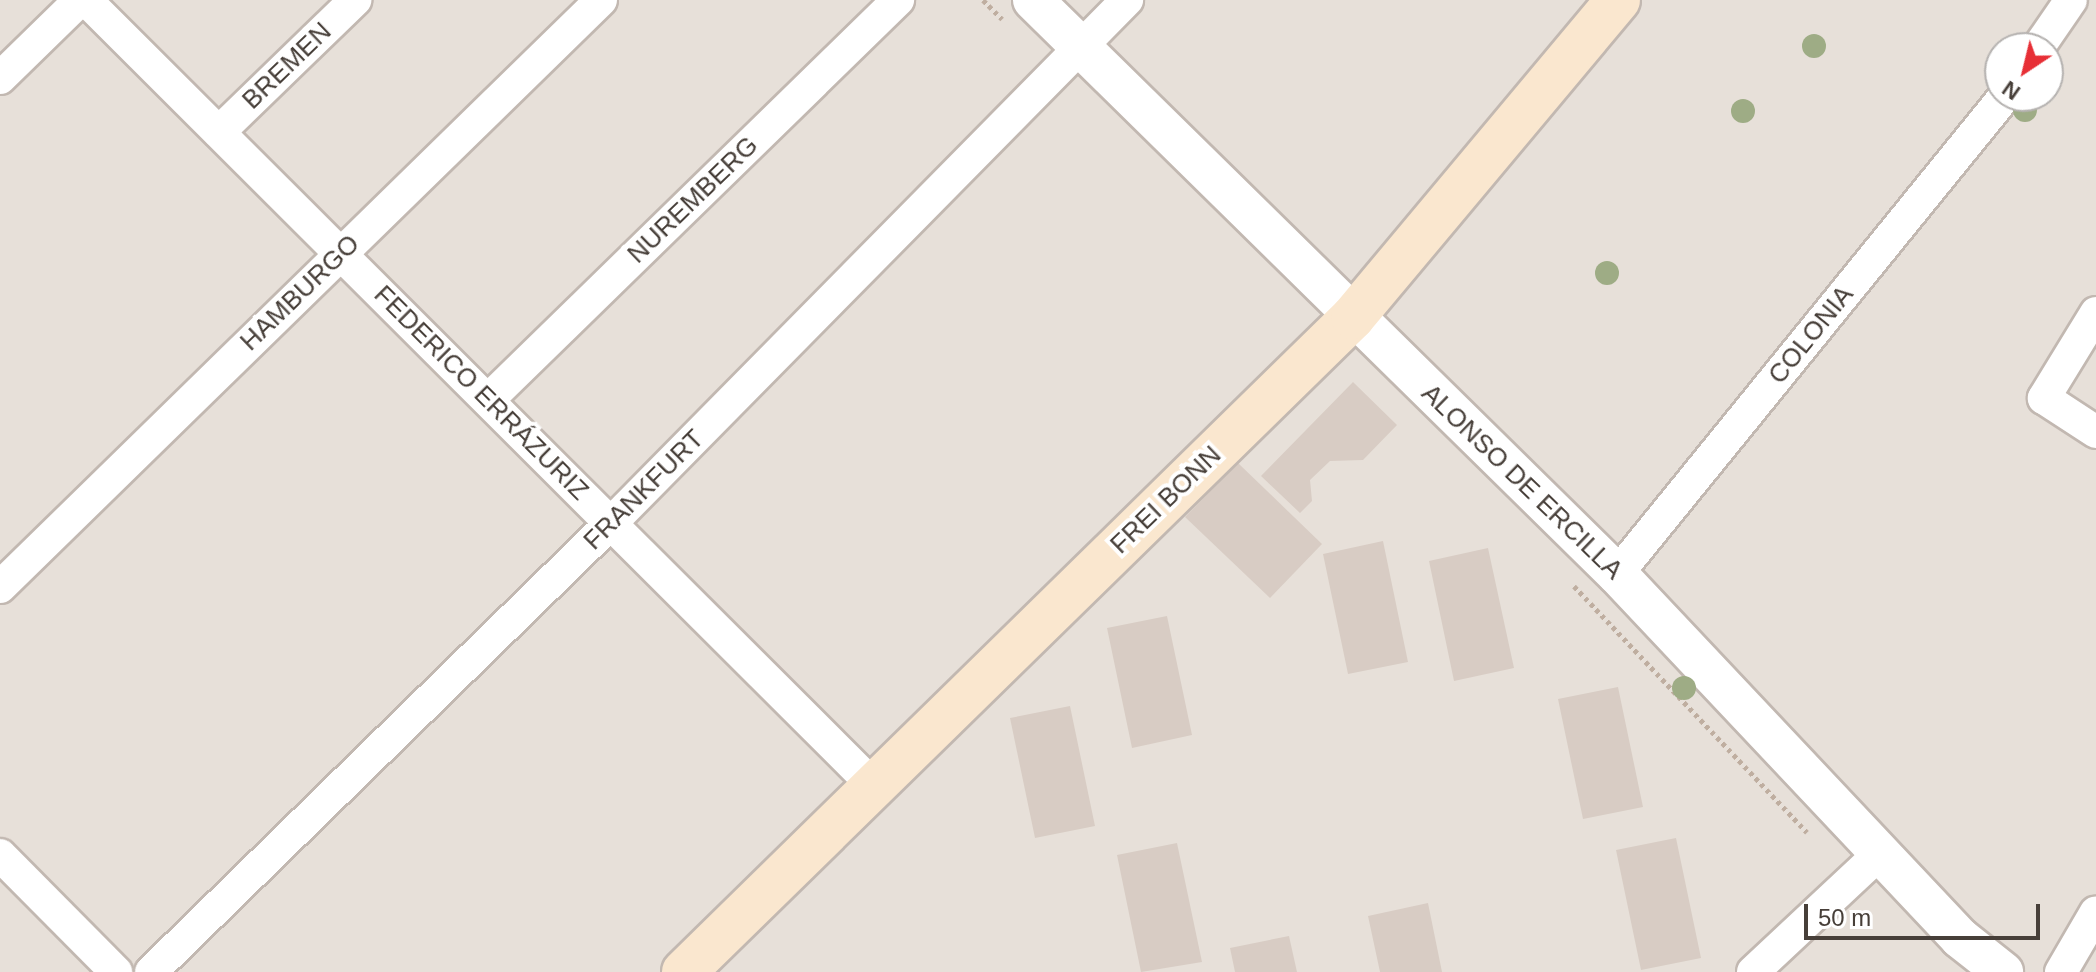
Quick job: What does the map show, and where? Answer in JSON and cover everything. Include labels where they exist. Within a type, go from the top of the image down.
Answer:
[{"type":"main road","name":"FREI BONN","points":[[684,972],[1353,317],[1618,0]]},
{"type":"street","points":[[0,78],[83,0]]},
{"type":"street","name":"FEDERICO ERRÁZURIZ","points":[[83,0],[874,786]]},
{"type":"street","name":"BREMEN","points":[[219,132],[355,0]]},
{"type":"street","name":"NUREMBERG","points":[[488,400],[898,0]]},
{"type":"street","name":"FRANKFURT","points":[[151,972],[611,523],[1083,51],[1127,0]]},
{"type":"street","points":[[2049,32],[2071,0]]},
{"type":"street","name":"HAMBURGO","points":[[0,587],[597,1]]},
{"type":"street","name":"ALONSO DE ERCILLA","points":[[1024,16],[1083,51],[1617,574],[1960,938],[2003,972]]},
{"type":"street","name":"COLONIA","points":[[1617,574],[1992,112]]},
{"type":"street","points":[[2096,313],[2044,398],[2096,432]]},
{"type":"street","points":[[1753,972],[1880,853]]},
{"type":"street","points":[[0,855],[116,972]]},
{"type":"street","points":[[2061,972],[2096,912]]},
{"type":"path","points":[[983,0],[1024,16]]},
{"type":"path","points":[[1564,577],[1813,838]]},
{"type":"shaded area","points":[[0,0],[2096,0],[2096,972],[0,972]]},
{"type":"building","points":[[1353,382],[1397,425],[1363,460],[1330,461],[1310,480],[1312,501],[1300,513],[1261,476]]},
{"type":"building","points":[[1238,463],[1322,544],[1270,598],[1185,517]]},
{"type":"building","points":[[1383,541],[1408,662],[1348,674],[1323,554]]},
{"type":"building","points":[[1488,548],[1514,668],[1454,681],[1429,561]]},
{"type":"building","points":[[1167,616],[1192,735],[1132,748],[1107,628]]},
{"type":"building","points":[[1618,687],[1643,807],[1583,819],[1558,699]]},
{"type":"building","points":[[1070,706],[1095,826],[1035,838],[1010,718]]},
{"type":"building","points":[[1676,838],[1701,958],[1641,970],[1616,850]]},
{"type":"building","points":[[1177,843],[1202,962],[1141,972],[1117,855]]},
{"type":"building","points":[[1428,903],[1442,972],[1380,972],[1368,916]]},
{"type":"building","points":[[1289,936],[1297,972],[1235,972],[1230,948]]}]
